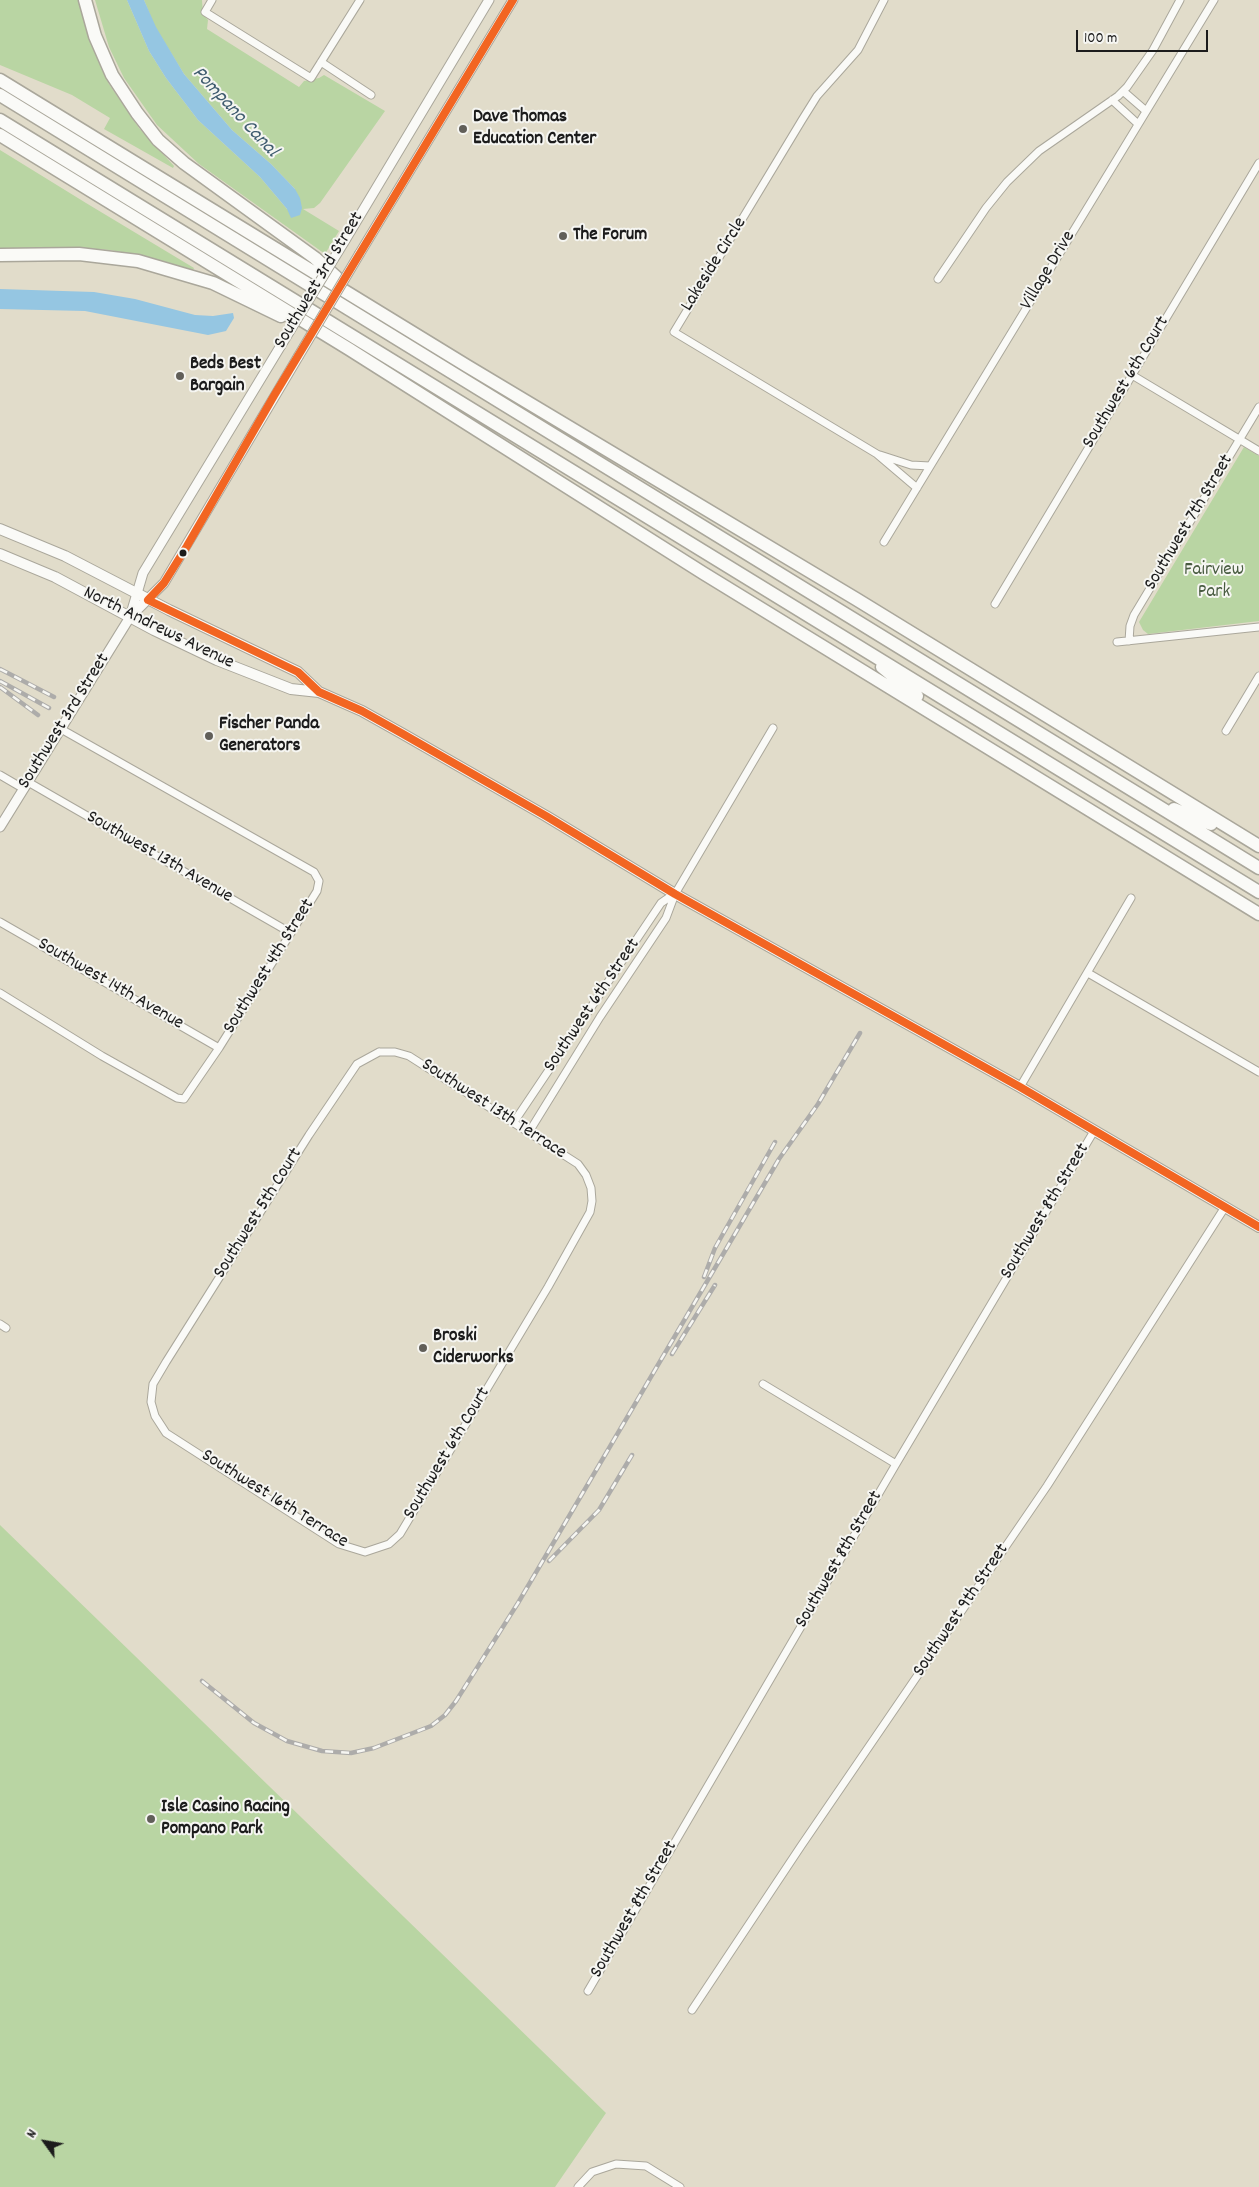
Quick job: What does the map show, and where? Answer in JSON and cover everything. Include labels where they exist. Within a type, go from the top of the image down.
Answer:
[{"type":"highway","points":[[85,0],[95,36],[112,75],[137,113],[158,140],[192,170],[315,258],[365,304]]},
{"type":"highway","points":[[0,80],[365,304],[856,599],[1254,843]]},
{"type":"highway","points":[[0,95],[1259,868]]},
{"type":"highway","points":[[0,120],[1259,892]]},
{"type":"highway","points":[[0,136],[349,349],[670,552],[1259,914]]},
{"type":"highway","points":[[0,255],[93,255],[164,267],[224,288],[349,349]]},
{"type":"highway","points":[[845,637],[953,726]]},
{"type":"highway","points":[[1137,794],[1254,843]]},
{"type":"main road","name":"North Andrews Avenue","points":[[0,529],[65,556],[148,600],[298,672],[319,692]]},
{"type":"main road","name":"North Andrews Avenue","points":[[0,554],[62,581],[187,646],[291,690],[319,692],[362,711],[546,816],[675,894],[1020,1087],[1259,1227]]},
{"type":"street","points":[[212,0],[205,12],[311,78],[360,0]]},
{"type":"street","name":"Southwest 3rd Street","points":[[0,827],[130,617],[143,573],[489,0]]},
{"type":"street","name":"Southwest 3rd Street","points":[[130,617],[164,584],[360,253],[513,0]]},
{"type":"street","name":"Lakeside Circle","points":[[884,0],[858,50],[817,96],[674,332],[877,454],[917,488]]},
{"type":"street","points":[[938,279],[981,215],[1007,182],[1040,151],[1123,92],[1144,64],[1180,0]]},
{"type":"street","name":"Village Drive","points":[[884,542],[1214,0]]},
{"type":"street","points":[[321,62],[371,95]]},
{"type":"street","points":[[1123,92],[1146,111]]},
{"type":"street","points":[[1112,100],[1138,124]]},
{"type":"street","name":"Southwest 6th Court","points":[[995,604],[1259,163]]},
{"type":"street","points":[[1132,375],[1259,450]]},
{"type":"street","name":"Southwest 7th Street","points":[[1129,641],[1130,626],[1134,615],[1259,407]]},
{"type":"street","name":"Lakeside Circle","points":[[877,454],[911,465],[930,466]]},
{"type":"street","points":[[1117,642],[1259,627]]},
{"type":"street","points":[[1226,731],[1259,676]]},
{"type":"street","name":"Southwest 6th Street","points":[[529,1132],[600,1017],[666,918],[675,894],[773,728]]},
{"type":"street","name":"Southwest 4th Street","points":[[0,993],[102,1056],[177,1098],[184,1099],[219,1048],[317,891],[319,881],[314,872],[61,730]]},
{"type":"street","name":"Southwest 13th Avenue","points":[[0,775],[26,785],[291,934]]},
{"type":"street","name":"Southwest 6th Street","points":[[514,1122],[661,903],[675,894]]},
{"type":"street","points":[[1020,1087],[1132,898]]},
{"type":"street","name":"Southwest 14th Avenue","points":[[0,922],[219,1048]]},
{"type":"street","points":[[1088,973],[1259,1072]]},
{"type":"street","name":"Southwest 5th Court","points":[[155,1416],[150,1402],[153,1384],[348,1076],[357,1064],[379,1052],[395,1052],[409,1056]]},
{"type":"street","name":"Southwest 13th Terrace","points":[[409,1056],[578,1164]]},
{"type":"street","name":"Southwest 8th Street","points":[[588,1991],[896,1464],[1094,1131]]},
{"type":"street","name":"Southwest 6th Court","points":[[400,1534],[548,1287],[590,1212],[592,1201],[590,1188],[586,1175],[578,1164]]},
{"type":"street","name":"Southwest 9th Street","points":[[692,2010],[801,1846],[1047,1486],[1225,1207]]},
{"type":"street","points":[[764,1384],[896,1464]]},
{"type":"street","name":"Southwest 16th Terrace","points":[[155,1416],[166,1432],[339,1544],[365,1552],[389,1544],[400,1534]]},
{"type":"street","points":[[578,2187],[592,2172],[616,2164],[646,2166],[680,2187]]},
{"type":"green space","points":[[0,0],[78,0],[87,33],[109,84],[139,128],[174,166],[173,168],[104,129],[110,118],[72,95],[0,65]]},
{"type":"green space","points":[[95,0],[127,0],[149,51],[166,78],[198,120],[260,177],[287,209],[295,189],[271,164],[232,130],[184,74],[155,27],[144,0],[202,0],[203,14],[208,20],[207,29],[299,87],[304,81],[324,75],[385,111],[320,203],[314,208],[303,209],[339,231],[325,254],[199,164],[157,125],[124,78],[109,47]]},
{"type":"green space","points":[[0,150],[194,268],[193,270],[139,255],[110,250],[84,248],[0,248]]},
{"type":"green space","name":"Fairview Park","points":[[1244,447],[1259,456],[1259,621],[1148,634],[1143,630],[1139,622]]},
{"type":"green space","name":"Isle Casino Racing Pompano Park","points":[[0,1525],[606,2113],[555,2187],[0,2187]]},
{"type":"water","points":[[127,0],[144,0],[156,27],[184,74],[232,130],[271,164],[295,189],[300,198],[302,208],[300,215],[291,218],[287,209],[260,177],[198,120],[166,78],[149,51]]},
{"type":"water","points":[[0,289],[94,292],[135,299],[195,315],[213,316],[233,313],[234,318],[226,331],[208,335],[85,311],[0,309]]},
{"type":"railway","points":[[0,669],[54,697]]},
{"type":"railway","points":[[0,681],[49,708]]},
{"type":"railway","points":[[0,687],[38,715]]},
{"type":"railway","points":[[202,1681],[254,1723],[287,1741],[322,1751],[351,1753],[374,1748],[431,1726],[445,1715],[456,1701],[518,1603],[779,1159],[818,1104],[860,1033]]},
{"type":"railway","points":[[704,1277],[715,1248],[775,1142]]},
{"type":"railway","points":[[672,1354],[715,1285]]},
{"type":"railway","points":[[549,1561],[599,1510],[632,1455]]},
{"type":"transit line","points":[[513,0],[275,394],[187,546],[164,583],[148,600],[298,672],[319,692],[362,711],[403,734],[546,816],[675,894],[1020,1087],[1259,1227]]},
{"type":"place","name":"Dave Thomas Education Center","points":[[463,129]]},
{"type":"place","name":"The Forum","points":[[563,236]]},
{"type":"place","name":"Beds Best Bargain","points":[[180,376]]},
{"type":"place","name":"Fischer Panda Generators","points":[[209,736]]},
{"type":"place","name":"Broski Ciderworks","points":[[423,1348]]},
{"type":"place","name":"Isle Casino Racing Pompano Park","points":[[151,1819]]},
{"type":"water label","name":"Pompano Canal","points":[[234,113]]}]
